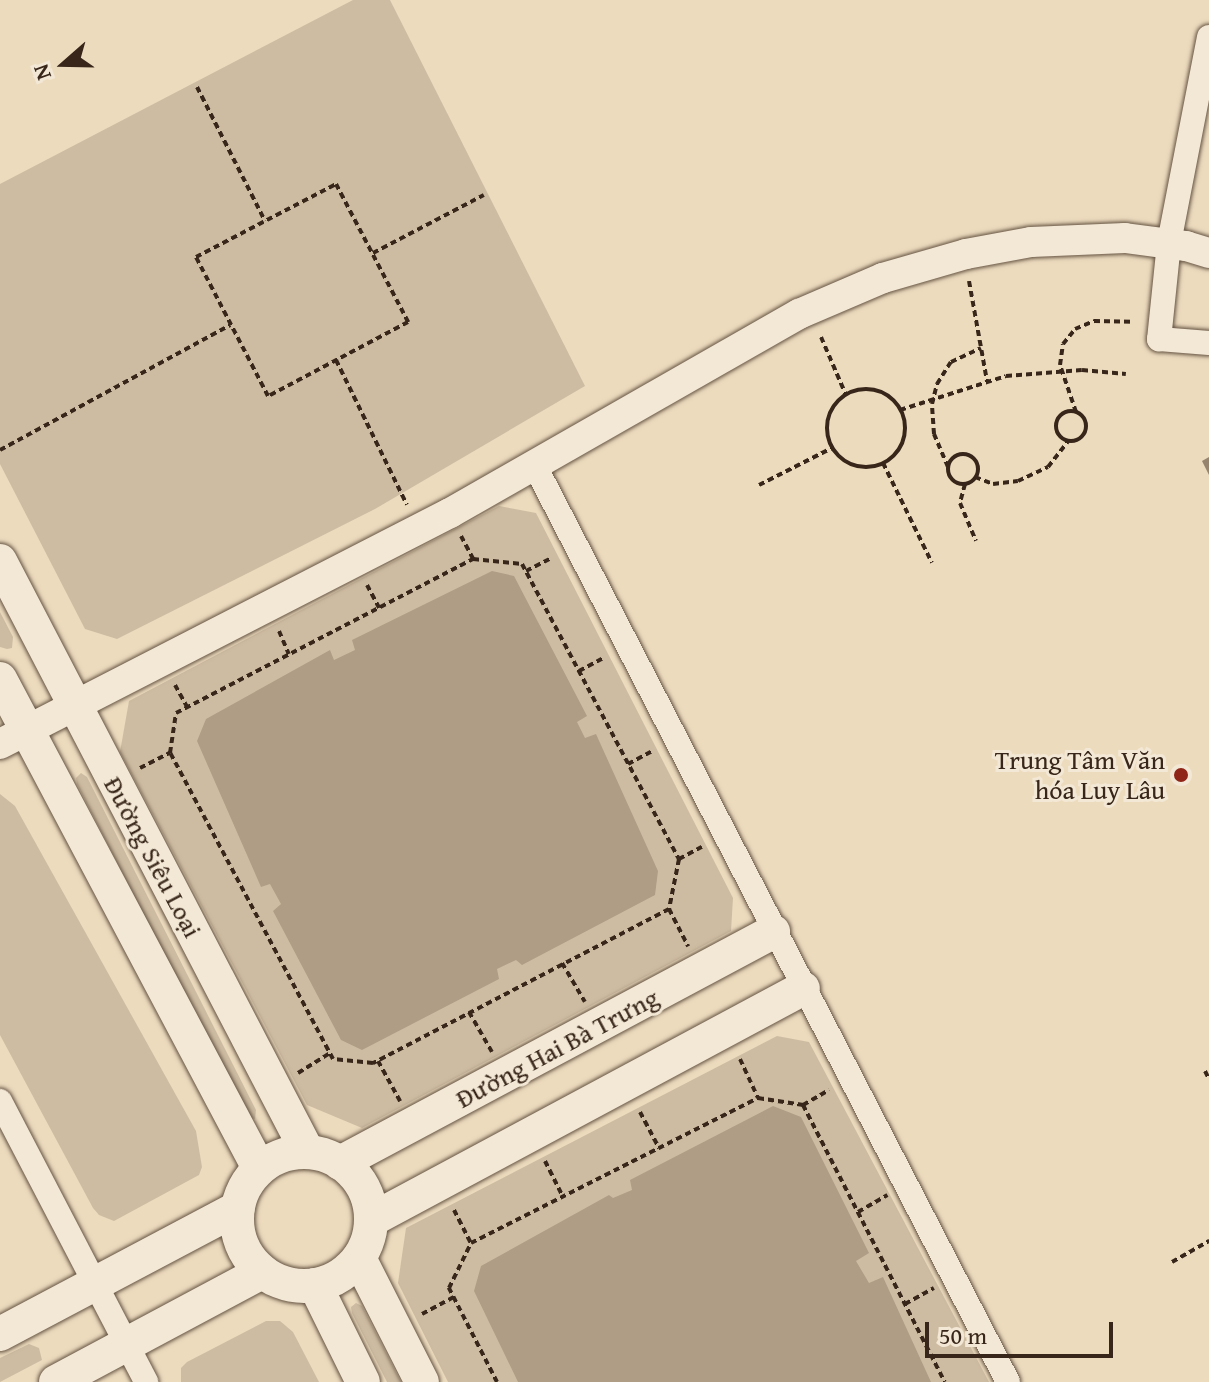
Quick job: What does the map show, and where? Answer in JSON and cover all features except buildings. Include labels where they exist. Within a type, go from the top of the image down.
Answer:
[{"type":"main road","name":"Đường Siêu Loại","points":[[0,561],[307,1151]]},
{"type":"main road","name":"Đường Siêu Loại","points":[[0,679],[13,737],[259,1168]]},
{"type":"main road","name":"Đường Hai Bà Trưng","points":[[340,1163],[773,932]]},
{"type":"main road","points":[[371,1220],[803,988]]},
{"type":"main road","points":[[307,1151],[340,1163],[359,1181],[367,1195],[371,1220],[367,1243],[359,1258],[335,1279],[315,1285],[287,1284],[262,1272],[240,1240],[238,1208],[243,1189],[259,1168],[281,1155],[307,1151]]},
{"type":"main road","points":[[0,1334],[238,1208]]},
{"type":"main road","points":[[359,1258],[422,1382]]},
{"type":"main road","points":[[56,1382],[262,1272]]},
{"type":"main road","points":[[315,1285],[363,1382]]},
{"type":"street","points":[[1209,37],[1169,243],[1159,339],[1209,343]]},
{"type":"street","points":[[13,737],[419,529],[799,314],[883,278],[966,254],[1031,242],[1125,238],[1169,243],[1209,253]]},
{"type":"street","points":[[534,464],[1008,1382]]},
{"type":"street","points":[[0,1101],[146,1382]]},
{"type":"path","points":[[197,87],[265,221]]},
{"type":"path","points":[[336,184],[372,254],[408,322],[268,396],[196,257],[336,184]]},
{"type":"path","points":[[372,254],[484,195]]},
{"type":"path","points":[[969,281],[987,381]]},
{"type":"path","points":[[975,477],[993,484],[1018,481],[1048,467],[1068,441],[1080,439],[1086,430],[1062,372],[1063,344],[1075,329],[1104,319],[1133,322]]},
{"type":"path","points":[[0,450],[231,324]]},
{"type":"path","points":[[821,337],[846,395]]},
{"type":"path","points":[[965,484],[953,480],[934,434],[934,399],[943,371],[951,362],[981,348]]},
{"type":"path","points":[[336,360],[419,529]]},
{"type":"path","points":[[900,410],[987,381],[1062,372],[1126,374]]},
{"type":"path","points":[[874,390],[886,395],[900,410],[905,428],[903,441],[897,453],[883,463],[863,467],[851,464],[832,447],[828,423],[831,411],[846,395],[874,390]]},
{"type":"path","points":[[1068,441],[1058,434],[1058,420],[1068,412],[1076,412]]},
{"type":"path","points":[[759,485],[832,447]]},
{"type":"path","points":[[948,467],[955,456],[969,455],[977,468],[975,477],[965,484],[960,503],[976,541]]},
{"type":"path","points":[[883,463],[932,563]]},
{"type":"path","points":[[460,534],[473,559]]},
{"type":"path","points":[[526,571],[551,558]]},
{"type":"path","points":[[669,909],[378,1061],[333,1059],[170,753],[176,713],[473,559],[522,564],[679,859],[669,909],[689,948]]},
{"type":"path","points":[[366,583],[379,608]]},
{"type":"path","points":[[278,629],[289,654]]},
{"type":"path","points":[[579,671],[603,658]]},
{"type":"path","points":[[174,683],[187,707]]},
{"type":"path","points":[[628,764],[652,751]]},
{"type":"path","points":[[137,770],[170,753]]},
{"type":"path","points":[[679,859],[702,847]]},
{"type":"path","points":[[562,963],[586,1004]]},
{"type":"path","points":[[469,1012],[493,1053]]},
{"type":"path","points":[[296,1074],[330,1053]]},
{"type":"path","points":[[740,1059],[758,1098]]},
{"type":"path","points":[[378,1061],[401,1102]]},
{"type":"path","points":[[1205,1071],[1209,1079]]},
{"type":"path","points":[[497,1382],[449,1288],[471,1243],[758,1098],[803,1105],[831,1089]]},
{"type":"path","points":[[803,1105],[945,1382]]},
{"type":"path","points":[[640,1112],[659,1148]]},
{"type":"path","points":[[545,1161],[563,1197]]},
{"type":"path","points":[[858,1212],[887,1195]]},
{"type":"path","points":[[454,1209],[471,1243]]},
{"type":"path","points":[[1172,1262],[1209,1241]]},
{"type":"path","points":[[905,1304],[934,1288]]},
{"type":"path","points":[[422,1314],[454,1297]]},
{"type":"shaded area","points":[[353,0],[390,0],[585,386],[375,509],[117,639],[85,629],[0,464],[0,184]]},
{"type":"shaded area","points":[[499,506],[536,513],[733,898],[731,931],[362,1128],[307,1105],[120,752],[129,701]]},
{"type":"shaded area","points":[[492,571],[514,576],[587,716],[577,722],[585,738],[596,734],[658,871],[655,895],[522,965],[516,960],[497,969],[499,979],[362,1050],[341,1040],[273,911],[281,904],[270,884],[261,887],[197,741],[206,719],[330,650],[334,660],[355,650],[352,640]]},
{"type":"shaded area","points":[[0,612],[13,637],[12,648],[0,647]]},
{"type":"shaded area","points":[[81,773],[87,777],[256,1110],[255,1119],[247,1117],[77,784],[76,778]]},
{"type":"shaded area","points":[[0,794],[15,806],[196,1131],[202,1167],[199,1175],[114,1221],[99,1215],[93,1208],[0,1035]]},
{"type":"shaded area","points":[[777,1036],[809,1042],[989,1382],[448,1382],[398,1283],[406,1228]]},
{"type":"shaded area","points":[[773,1106],[801,1117],[869,1253],[856,1261],[869,1283],[883,1277],[931,1382],[518,1382],[474,1291],[481,1266],[609,1195],[613,1198],[632,1190],[630,1180]]},
{"type":"shaded area","points":[[356,1303],[362,1306],[401,1382],[387,1382],[352,1313],[351,1307]]},
{"type":"shaded area","points":[[266,1321],[280,1321],[293,1332],[319,1382],[181,1382],[181,1368],[187,1362]]},
{"type":"shaded area","points":[[29,1344],[39,1348],[42,1360],[0,1382],[0,1358]]},
{"type":"place","name":"Trung Tâm Văn hóa Luy Lâu","points":[[1181,775]]}]
